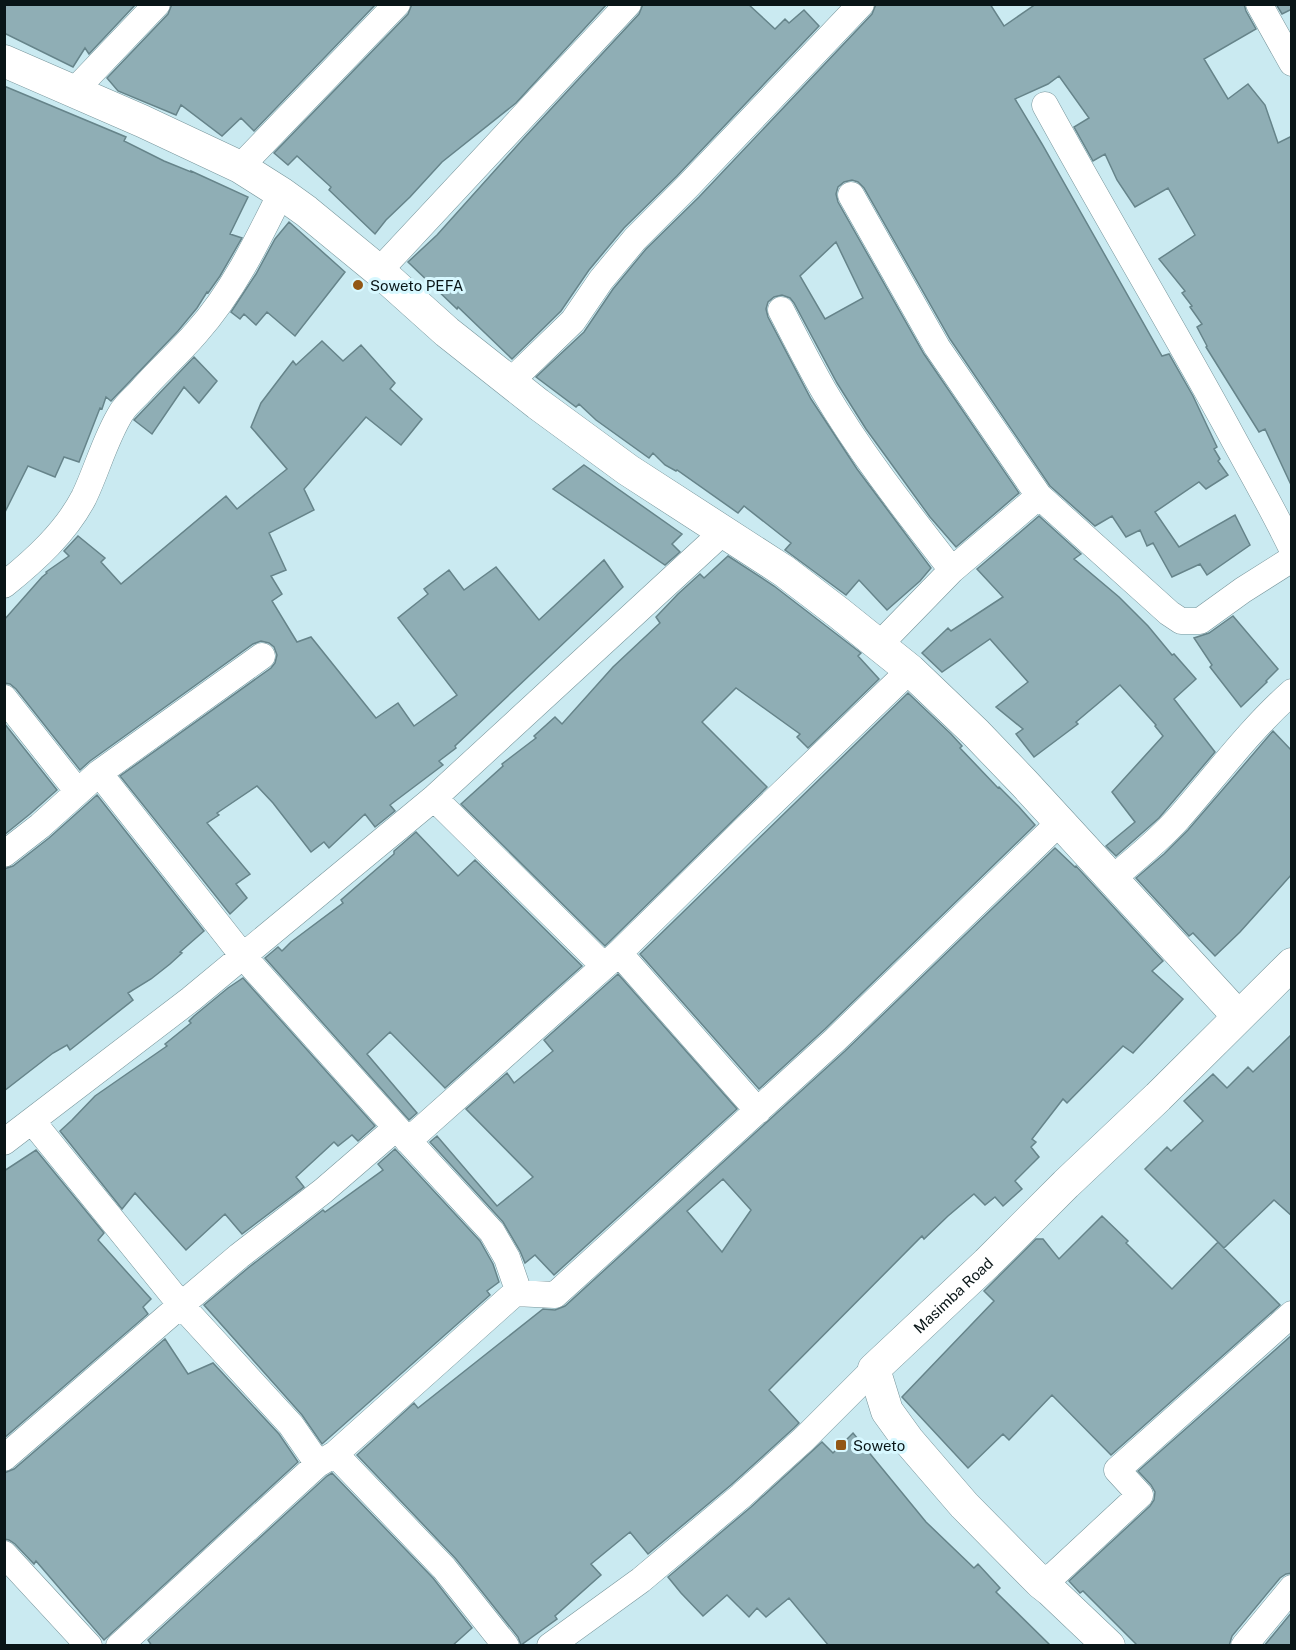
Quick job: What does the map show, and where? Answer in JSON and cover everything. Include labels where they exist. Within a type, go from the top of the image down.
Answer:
[{"type":"street","points":[[75,90],[157,4]]},
{"type":"street","points":[[240,167],[397,4]]},
{"type":"street","points":[[379,271],[628,4]]},
{"type":"street","points":[[1259,4],[1292,63]]},
{"type":"street","points":[[510,382],[573,321],[601,280],[635,239],[688,186],[846,9]]},
{"type":"street","points":[[4,61],[75,90],[240,167],[281,193],[379,271],[447,332],[510,382],[628,470],[784,572],[879,645],[910,670],[976,733],[1238,1016]]},
{"type":"street","points":[[1045,105],[1097,200],[1174,330],[1292,549]]},
{"type":"street","points":[[4,585],[28,566],[72,518],[121,412],[196,333],[220,304],[260,237],[281,193]]},
{"type":"street","points":[[851,195],[937,347],[1039,496],[1169,613],[1181,621],[1200,621],[1292,559]]},
{"type":"street","points":[[781,310],[825,392],[851,432],[900,503],[952,570]]},
{"type":"street","points":[[879,645],[952,570],[1039,496]]},
{"type":"street","points":[[4,1142],[191,999],[434,798],[723,532]]},
{"type":"street","points":[[4,854],[40,826],[99,773],[262,656]]},
{"type":"street","points":[[4,1458],[239,1256],[402,1134],[611,960],[910,670]]},
{"type":"street","points":[[1112,879],[1177,820],[1256,727],[1292,692]]},
{"type":"street","points":[[4,698],[78,792]]},
{"type":"street","points":[[99,773],[243,956],[492,1232],[507,1258],[517,1287],[515,1293],[119,1646]]},
{"type":"street","points":[[434,798],[611,960],[758,1111]]},
{"type":"street","points":[[515,1293],[555,1295],[835,1041],[1060,822]]},
{"type":"street","name":"Masimba Road","points":[[874,1369],[987,1263],[1292,964]]},
{"type":"street","points":[[32,1121],[181,1305],[291,1425],[444,1568],[506,1646]]},
{"type":"street","points":[[1041,1583],[1056,1574],[1140,1495],[1117,1470],[1292,1314]]},
{"type":"street","points":[[550,1646],[641,1580],[741,1496],[804,1439],[874,1369],[887,1412],[908,1440],[964,1505],[1041,1583],[1108,1646]]},
{"type":"street","points":[[4,1554],[89,1646]]},
{"type":"street","points":[[1244,1646],[1292,1588]]},
{"type":"building","points":[[4,4],[136,4],[89,54],[85,48],[73,67],[4,33]]},
{"type":"building","points":[[172,4],[376,4],[254,131],[241,118],[222,136],[181,105],[176,115],[118,91],[107,78],[168,14]]},
{"type":"building","points":[[412,4],[607,4],[516,103],[442,162],[375,234],[329,190],[331,187],[297,156],[288,165],[274,153],[408,14]]},
{"type":"building","points":[[643,4],[748,4],[775,29],[785,19],[789,23],[804,10],[819,26],[677,176],[624,228],[589,270],[561,311],[512,359],[408,262],[437,235],[639,14]]},
{"type":"building","points":[[876,4],[990,4],[1004,26],[1036,4],[1244,4],[1256,29],[1204,59],[1228,99],[1248,84],[1265,105],[1278,143],[1292,136],[1292,487],[1265,429],[1259,432],[1206,347],[1197,327],[1202,324],[1182,293],[1185,291],[1159,259],[1195,235],[1168,188],[1135,207],[1117,180],[1105,154],[1093,161],[1074,127],[1089,118],[1059,76],[1048,84],[1015,99],[1162,356],[1169,354],[1193,396],[1217,447],[1214,449],[1220,459],[1218,461],[1228,475],[1206,489],[1199,482],[1155,512],[1179,547],[1235,515],[1250,545],[1207,575],[1200,564],[1172,577],[1153,543],[1147,546],[1140,530],[1126,537],[1112,516],[1095,526],[1050,486],[950,339],[864,188],[852,180],[838,187],[836,194],[838,202],[924,354],[1019,493],[956,547],[930,517],[866,429],[837,383],[794,303],[790,298],[782,295],[768,302],[766,309],[768,317],[811,399],[857,469],[931,568],[920,581],[887,610],[859,580],[846,595],[785,550],[791,543],[744,506],[738,513],[677,470],[665,465],[653,453],[649,458],[596,420],[579,404],[576,407],[536,377],[584,332],[613,289],[646,249],[699,197],[872,14]],"holes":[[[836,242],[863,298],[825,319],[800,276]]]},
{"type":"building","points":[[1276,4],[1292,4],[1292,9],[1282,14]]},
{"type":"building","points":[[4,86],[126,137],[124,141],[164,161],[248,197],[230,234],[242,238],[220,276],[178,331],[111,401],[106,397],[79,462],[64,457],[55,477],[28,466],[4,514]]},
{"type":"building","points":[[289,222],[345,272],[295,336],[267,312],[256,325],[244,314],[240,319],[231,312],[275,239]]},
{"type":"building","points":[[322,341],[343,361],[361,345],[395,383],[390,389],[422,419],[401,445],[366,417],[304,489],[314,510],[269,533],[286,570],[271,576],[282,594],[272,601],[297,642],[311,637],[376,718],[398,703],[414,726],[457,695],[398,618],[428,594],[424,589],[449,570],[464,590],[496,567],[539,620],[604,560],[623,587],[455,746],[456,748],[439,761],[443,765],[390,805],[395,811],[375,827],[365,814],[329,848],[324,842],[311,852],[257,786],[217,813],[219,815],[207,823],[250,874],[236,884],[247,898],[230,914],[120,776],[271,668],[277,655],[274,647],[261,641],[253,644],[80,770],[16,689],[4,683],[4,620],[46,572],[69,556],[64,551],[78,536],[105,558],[101,562],[121,584],[226,496],[237,509],[287,469],[251,427],[261,403],[293,361],[296,365]]},
{"type":"building","points":[[194,357],[217,381],[199,403],[184,387],[152,434],[134,420]]},
{"type":"building","points":[[584,465],[682,534],[672,544],[680,552],[665,565],[553,489]]},
{"type":"building","points":[[1039,516],[1081,554],[1074,559],[1119,597],[1196,679],[1174,699],[1215,752],[1159,818],[1116,856],[1106,846],[1135,822],[1112,792],[1163,736],[1120,685],[1076,722],[1078,724],[1034,757],[1016,734],[1023,729],[996,707],[1028,682],[990,639],[942,672],[922,653],[948,628],[951,631],[1003,597],[977,569]]},
{"type":"building","points":[[728,556],[774,586],[861,653],[858,656],[879,679],[808,748],[797,737],[800,734],[736,688],[702,722],[767,787],[605,946],[461,804],[503,766],[502,764],[536,738],[534,736],[555,717],[562,724],[613,667],[660,623],[656,617],[678,594],[700,574],[704,578]]},
{"type":"building","points":[[1233,616],[1278,669],[1241,707],[1210,667],[1212,665],[1194,638],[1209,633]]},
{"type":"building","points":[[908,693],[951,734],[962,746],[960,748],[1035,825],[825,1029],[759,1089],[640,954]]},
{"type":"building","points":[[4,723],[57,790],[4,835]]},
{"type":"building","points":[[1273,731],[1292,751],[1292,874],[1215,956],[1193,933],[1189,936],[1136,878],[1188,830]]},
{"type":"building","points":[[97,795],[204,931],[170,964],[128,993],[133,1000],[70,1050],[67,1045],[53,1053],[4,1091],[4,869],[13,866],[49,838]]},
{"type":"building","points":[[416,832],[458,876],[475,860],[582,966],[445,1088],[390,1032],[367,1054],[417,1113],[409,1120],[265,958],[278,947],[282,951],[343,903],[341,900]]},
{"type":"building","points":[[1055,848],[1076,866],[1163,961],[1152,971],[1183,999],[1133,1053],[1123,1046],[1067,1103],[1063,1099],[1032,1139],[1036,1142],[1031,1147],[1039,1157],[1015,1181],[1022,1189],[1003,1206],[995,1197],[985,1205],[974,1194],[924,1239],[922,1236],[769,1390],[799,1423],[794,1428],[731,1485],[648,1554],[630,1532],[591,1564],[601,1575],[555,1616],[557,1619],[521,1645],[518,1637],[456,1559],[357,1455],[414,1403],[418,1408],[543,1309],[555,1310],[565,1306],[845,1051]],"holes":[[[723,1179],[751,1210],[722,1252],[687,1211]]]},
{"type":"building","points":[[618,974],[737,1109],[554,1275],[535,1255],[525,1263],[503,1222],[430,1142],[437,1136],[497,1206],[533,1177],[466,1109],[507,1073],[514,1083],[553,1051],[544,1040]]},
{"type":"building","points":[[243,978],[375,1126],[358,1141],[352,1135],[338,1146],[334,1142],[296,1177],[304,1187],[242,1234],[225,1214],[186,1250],[135,1193],[122,1209],[60,1131],[95,1096],[167,1046],[165,1044],[191,1023],[189,1021],[194,1016]]},
{"type":"building","points":[[1292,1034],[1292,1216],[1274,1200],[1224,1248],[1145,1169],[1167,1147],[1171,1151],[1203,1121],[1184,1101],[1213,1074],[1227,1088],[1248,1067],[1253,1072]]},
{"type":"building","points":[[395,1149],[480,1241],[493,1264],[499,1282],[487,1291],[490,1295],[322,1444],[302,1415],[204,1305],[323,1210],[325,1212],[383,1170],[378,1164]]},
{"type":"building","points":[[36,1150],[104,1233],[98,1240],[151,1299],[143,1307],[148,1314],[4,1438],[4,1171]]},
{"type":"building","points":[[1102,1216],[1172,1289],[1218,1242],[1280,1305],[1111,1455],[1052,1395],[1009,1440],[1003,1434],[968,1468],[902,1397],[994,1301],[984,1291],[1036,1239],[1043,1239],[1059,1259]]},
{"type":"building","points":[[1292,1335],[1292,1573],[1280,1578],[1232,1636],[1229,1646],[1138,1646],[1083,1591],[1080,1593],[1069,1581],[1154,1500],[1155,1492],[1138,1471]]},
{"type":"building","points":[[165,1339],[188,1374],[213,1363],[279,1434],[298,1462],[104,1640],[36,1561],[34,1564],[15,1544],[4,1539],[4,1473],[14,1469]]},
{"type":"building","points":[[853,1433],[926,1522],[974,1568],[978,1564],[1000,1588],[996,1592],[1051,1646],[829,1646],[789,1598],[766,1617],[757,1608],[749,1617],[727,1595],[703,1616],[681,1593],[668,1577],[751,1507],[822,1442],[833,1453]]},
{"type":"building","points":[[332,1473],[433,1578],[472,1628],[452,1646],[152,1646],[148,1640]]},
{"type":"building","points":[[1292,1612],[1292,1646],[1264,1646]]},
{"type":"place","name":"Soweto PEFA","points":[[358,285]]},
{"type":"place","name":"Soweto","points":[[841,1445]]}]
